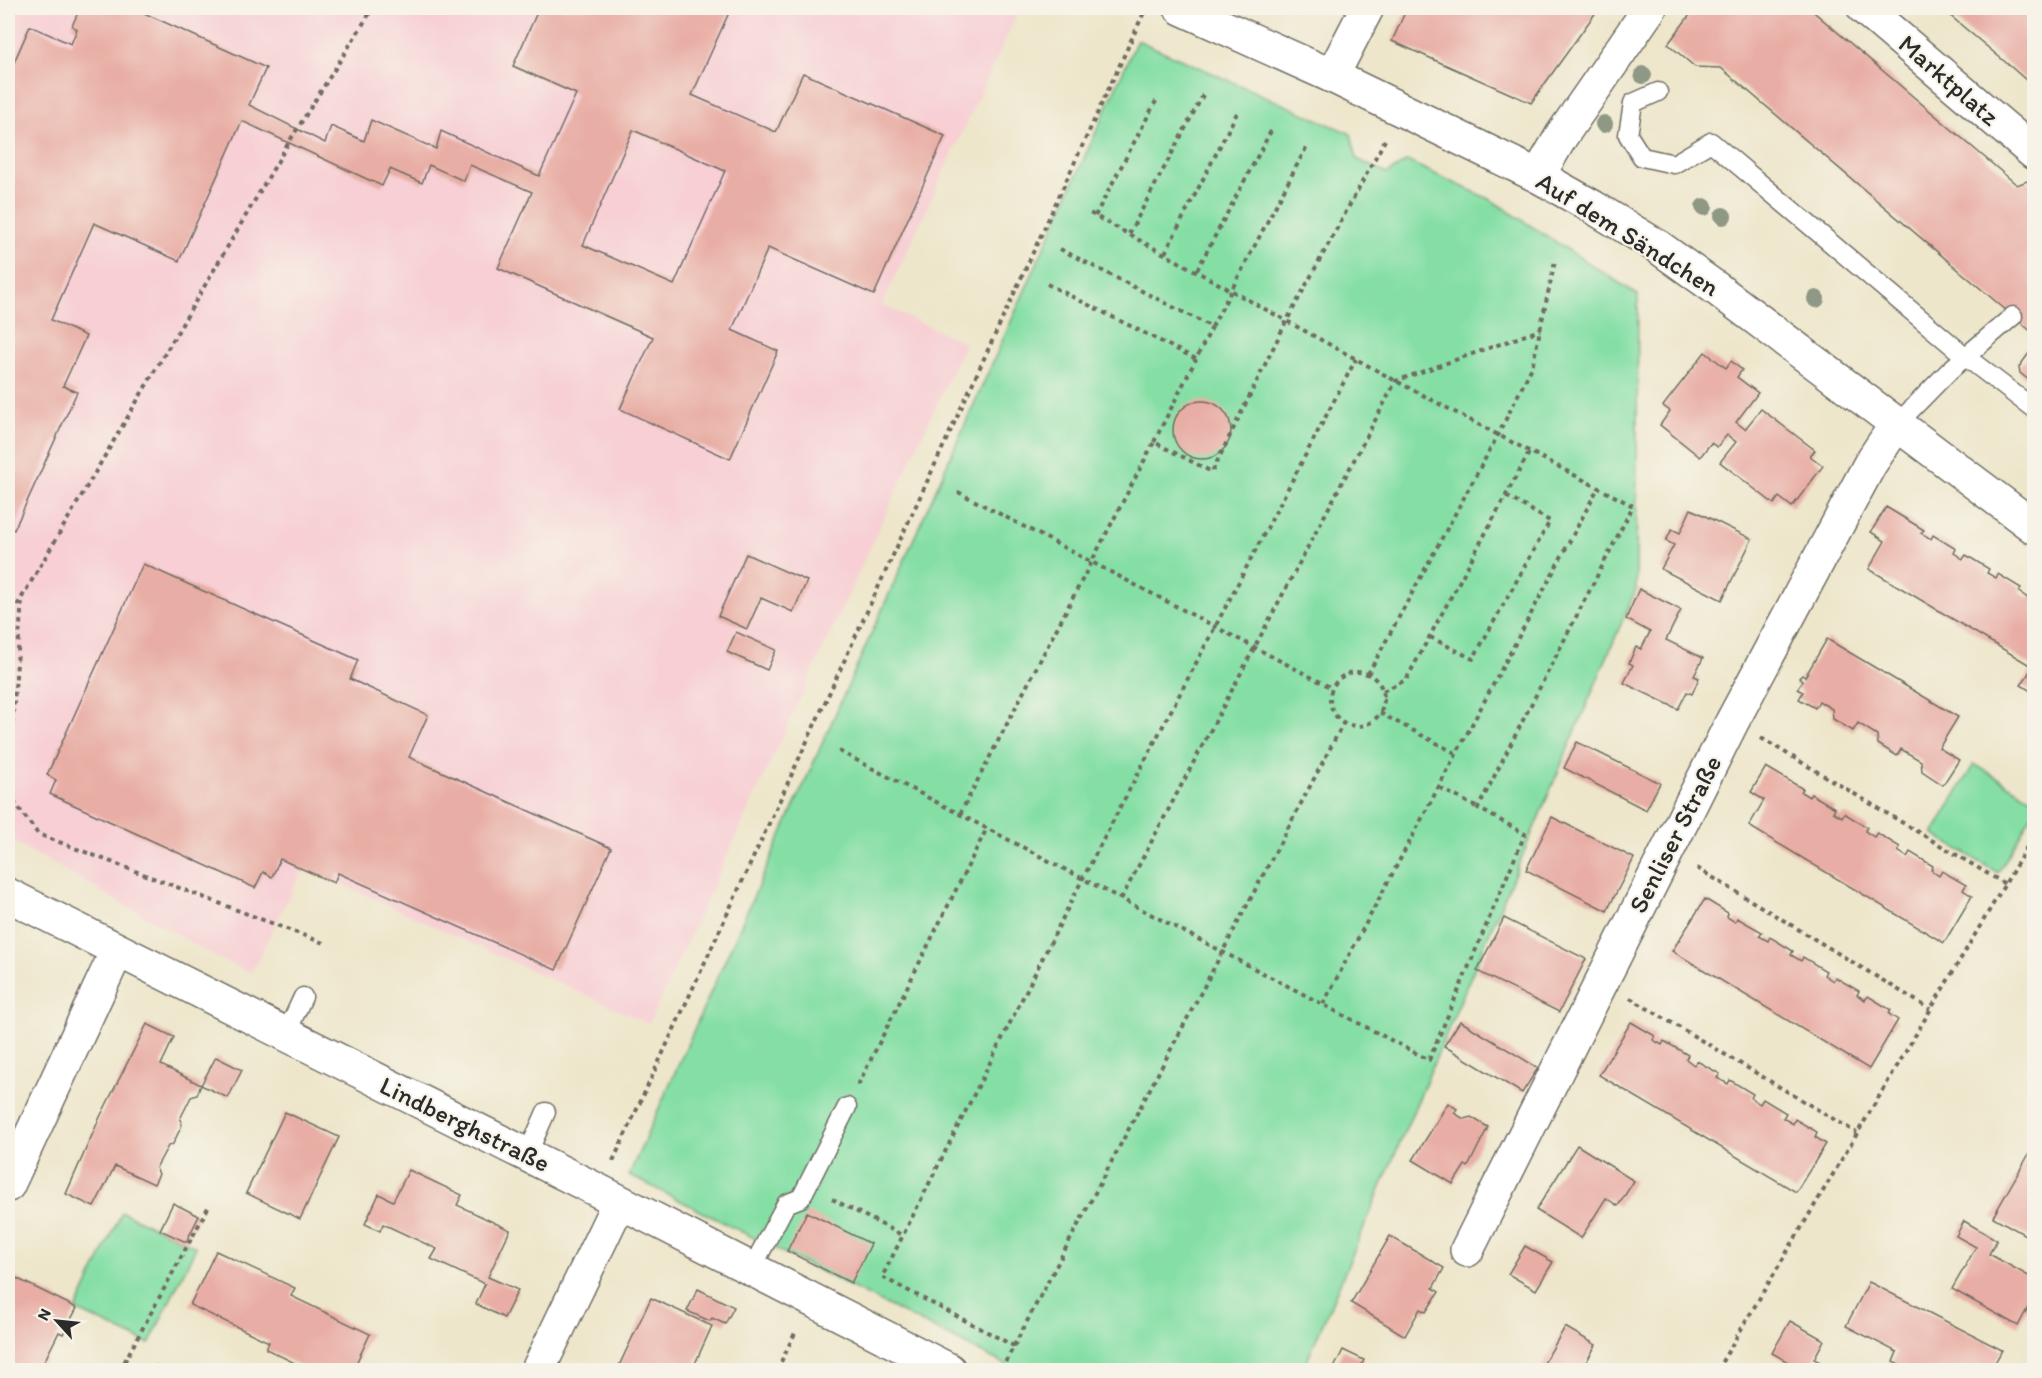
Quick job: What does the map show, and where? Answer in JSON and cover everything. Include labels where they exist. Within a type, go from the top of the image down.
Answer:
[{"type":"street","name":"Auf dem Sändchen","points":[[1181,8],[1332,76],[1538,176],[1657,246],[2034,527]]},
{"type":"street","points":[[1332,76],[1367,8]]},
{"type":"street","points":[[1538,176],[1562,135],[1650,8]]},
{"type":"street","name":"Marktplatz","points":[[1864,8],[2034,153]]},
{"type":"street","name":"Senliser Straße","points":[[1467,1250],[1732,722],[1870,464],[1896,425]]},
{"type":"street","name":"Lindberghstraße","points":[[8,895],[285,1036],[609,1196],[949,1371]]},
{"type":"street","points":[[8,1185],[117,951]]},
{"type":"street","points":[[538,1371],[609,1196]]},
{"type":"lane","points":[[1658,92],[1633,103],[1628,135],[1642,157],[1674,164],[1711,142],[1966,357],[2034,409]]},
{"type":"lane","points":[[1896,425],[1950,370],[2013,316]]},
{"type":"lane","points":[[285,1036],[303,997]]},
{"type":"lane","points":[[751,1270],[786,1204],[801,1198],[848,1107]]},
{"type":"lane","points":[[527,1155],[546,1112]]},
{"type":"path","points":[[8,621],[289,142],[373,8]]},
{"type":"path","points":[[609,1196],[1146,8]]},
{"type":"path","points":[[1129,234],[1203,95]]},
{"type":"path","points":[[1095,216],[1156,101]]},
{"type":"path","points":[[1154,442],[1212,472],[1286,322],[1400,109]]},
{"type":"path","points":[[1165,253],[1237,113]]},
{"type":"path","points":[[1197,270],[1272,129]]},
{"type":"path","points":[[960,814],[1306,148]]},
{"type":"path","points":[[1088,213],[1232,289],[1286,322],[1633,506],[1478,808]]},
{"type":"path","points":[[1060,249],[1212,327]]},
{"type":"path","points":[[1368,674],[1498,435],[1532,367],[1555,261]]},
{"type":"path","points":[[1047,284],[1196,359]]},
{"type":"path","points":[[1121,899],[1396,381],[1540,330]]},
{"type":"path","points":[[1014,1346],[882,1277],[1083,878],[1356,359]]},
{"type":"path","points":[[1383,691],[1406,680],[1530,451]]},
{"type":"path","points":[[1323,1004],[1598,488]]},
{"type":"path","points":[[958,492],[1332,688]]},
{"type":"path","points":[[1430,637],[1473,659],[1550,521],[1506,496]]},
{"type":"path","points":[[8,777],[22,596]]},
{"type":"path","points":[[1348,673],[1368,674],[1383,691],[1383,706],[1380,713],[1360,726],[1344,722],[1331,707],[1329,697],[1332,688],[1348,673]]},
{"type":"path","points":[[1380,713],[1457,754]]},
{"type":"path","points":[[1002,1371],[1344,722]]},
{"type":"path","points":[[1732,722],[2005,884]]},
{"type":"path","points":[[839,751],[1429,1060],[1525,834],[1440,788]]},
{"type":"path","points":[[8,794],[38,834],[326,944]]},
{"type":"path","points":[[848,1107],[987,828]]},
{"type":"path","points":[[1717,1371],[2034,835]]},
{"type":"path","points":[[1667,850],[1930,1009]]},
{"type":"path","points":[[1602,981],[1857,1133]]},
{"type":"path","points":[[807,1186],[904,1236]]},
{"type":"path","points":[[120,1371],[210,1204]]},
{"type":"path","points":[[777,1371],[810,1301]]},
{"type":"shaded area","points":[[8,8],[1020,8],[882,305],[965,343],[649,1024],[304,867],[251,973],[218,958],[8,838]]},
{"type":"green space","points":[[1137,40],[1351,134],[1357,159],[1387,174],[1407,161],[1491,200],[1638,295],[1636,589],[1303,1370],[1016,1370],[629,1175]]},
{"type":"green space","points":[[1974,764],[2034,800],[2034,811],[1998,873],[1933,834]]},
{"type":"green space","points":[[122,1212],[196,1247],[149,1344],[76,1310]]},
{"type":"building","points":[[80,8],[133,8],[266,68],[249,105],[325,143],[331,126],[364,141],[371,120],[436,149],[441,131],[539,176],[576,94],[513,66],[539,8],[731,8],[692,95],[776,132],[803,73],[945,136],[874,295],[768,248],[732,330],[778,351],[730,459],[620,409],[653,337],[498,268],[532,192],[470,165],[464,181],[429,165],[422,183],[390,169],[382,186],[242,121],[179,261],[94,223],[51,320],[86,336],[63,386],[77,392],[14,530],[8,527],[8,76],[30,26],[71,44],[77,29],[72,26]],"holes":[[[633,130],[725,171],[674,285],[583,245]]]},
{"type":"building","points":[[1407,8],[1599,8],[1531,103],[1392,41]]},
{"type":"building","points":[[1695,8],[1809,8],[2017,185],[2027,181],[2034,187],[2034,334],[1721,68],[1695,67],[1668,44]]},
{"type":"building","points":[[1941,8],[2034,8],[2034,87],[2010,66]]},
{"type":"building","points":[[2034,346],[2034,384],[2020,373],[2019,367]]},
{"type":"building","points":[[1705,352],[1726,368],[1731,361],[1742,370],[1737,377],[1758,393],[1736,422],[1745,429],[1761,409],[1815,450],[1810,456],[1823,466],[1792,507],[1779,497],[1774,504],[1720,462],[1736,442],[1727,435],[1717,447],[1711,443],[1700,457],[1660,425],[1670,411],[1663,406]]},
{"type":"building","points":[[1202,401],[1213,403],[1223,409],[1229,419],[1231,430],[1229,441],[1223,451],[1213,457],[1202,459],[1191,457],[1181,451],[1175,441],[1173,430],[1175,419],[1181,409],[1191,403]]},
{"type":"building","points":[[1886,507],[1924,530],[1921,533],[1931,539],[1933,535],[1956,549],[1954,553],[1963,559],[1966,555],[1989,569],[1987,573],[1996,578],[1998,574],[2021,588],[2019,592],[2028,598],[2031,594],[2034,596],[2034,693],[2021,685],[2033,667],[1869,569],[1885,541],[1871,532]]},
{"type":"building","points":[[1691,509],[1752,539],[1722,600],[1661,569],[1674,545],[1666,541],[1672,529],[1680,533]]},
{"type":"building","points":[[746,554],[807,581],[793,612],[761,598],[747,629],[718,616]]},
{"type":"building","points":[[143,564],[358,660],[350,679],[428,715],[409,757],[611,848],[556,970],[338,873],[334,883],[280,859],[272,877],[263,872],[255,888],[50,794],[56,780],[47,775]]},
{"type":"building","points":[[1639,589],[1681,610],[1666,640],[1703,658],[1694,676],[1699,678],[1692,694],[1687,692],[1678,709],[1624,683],[1633,665],[1629,663],[1636,647],[1641,649],[1650,632],[1626,619]]},
{"type":"building","points":[[736,632],[776,650],[767,670],[727,652]]},
{"type":"building","points":[[1827,639],[1958,717],[1939,748],[1959,760],[1943,785],[1922,771],[1921,761],[1901,749],[1897,756],[1878,744],[1877,735],[1858,723],[1853,731],[1833,719],[1832,709],[1819,701],[1815,708],[1799,699],[1803,692],[1797,689],[1803,681],[1799,678],[1802,675],[1805,677]]},
{"type":"building","points":[[1577,742],[1660,783],[1646,810],[1564,768]]},
{"type":"building","points":[[1766,767],[1803,789],[1801,792],[1809,797],[1811,794],[1835,808],[1833,812],[1842,817],[1844,813],[1867,827],[1865,831],[1874,837],[1877,833],[1900,847],[1898,851],[1907,857],[1910,852],[1933,866],[1931,870],[1939,876],[1942,871],[1966,885],[1963,890],[1972,896],[1944,943],[1749,826],[1764,800],[1751,792]]},
{"type":"building","points":[[1552,817],[1634,858],[1607,911],[1526,870]]},
{"type":"building","points":[[1705,899],[1728,913],[1727,917],[1735,922],[1737,918],[1762,932],[1759,936],[1768,941],[1770,937],[1793,951],[1791,955],[1801,961],[1803,957],[1826,971],[1824,975],[1833,981],[1835,977],[1859,991],[1857,995],[1865,1000],[1868,996],[1891,1010],[1889,1014],[1898,1020],[1869,1069],[1672,951]]},
{"type":"building","points":[[1504,918],[1586,959],[1559,1012],[1477,971]]},
{"type":"building","points":[[8,978],[13,981],[8,992]]},
{"type":"building","points":[[1460,1021],[1538,1068],[1522,1093],[1444,1046]]},
{"type":"building","points":[[1631,1022],[1655,1036],[1653,1040],[1662,1045],[1664,1041],[1688,1055],[1686,1059],[1694,1065],[1697,1061],[1720,1074],[1717,1078],[1728,1084],[1730,1080],[1753,1094],[1751,1098],[1760,1104],[1763,1099],[1786,1113],[1783,1118],[1793,1124],[1795,1119],[1817,1132],[1815,1137],[1826,1144],[1796,1192],[1599,1075]]},
{"type":"building","points":[[147,1024],[174,1037],[161,1065],[201,1085],[197,1095],[191,1097],[180,1119],[182,1125],[173,1144],[168,1146],[156,1168],[159,1174],[154,1184],[115,1166],[94,1207],[66,1194],[100,1117]]},
{"type":"building","points":[[216,1057],[242,1070],[228,1098],[201,1085]]},
{"type":"building","points":[[1448,1103],[1457,1109],[1454,1113],[1464,1119],[1471,1117],[1488,1127],[1468,1167],[1465,1165],[1453,1184],[1413,1160]]},
{"type":"building","points":[[285,1112],[339,1137],[300,1219],[246,1193]]},
{"type":"building","points":[[1577,1145],[1634,1181],[1618,1206],[1606,1198],[1581,1238],[1536,1210]]},
{"type":"building","points":[[2029,1154],[2034,1157],[2034,1240],[1993,1217]]},
{"type":"building","points":[[409,1170],[462,1195],[457,1205],[510,1230],[488,1277],[518,1290],[504,1318],[476,1304],[485,1284],[431,1259],[437,1249],[383,1224],[380,1231],[365,1224],[379,1194],[393,1201]]},
{"type":"building","points":[[173,1203],[199,1216],[186,1242],[160,1230]]},
{"type":"building","points":[[807,1212],[871,1244],[851,1283],[787,1251]]},
{"type":"building","points":[[1964,1221],[1997,1240],[1989,1254],[2034,1279],[2034,1296],[2018,1326],[1952,1289],[1976,1247],[1956,1236]]},
{"type":"building","points":[[1390,1236],[1444,1268],[1433,1288],[1439,1292],[1426,1312],[1420,1309],[1405,1336],[1351,1303]]},
{"type":"building","points":[[1525,1246],[1553,1262],[1536,1290],[1508,1274]]},
{"type":"building","points":[[216,1251],[295,1288],[291,1296],[370,1334],[353,1370],[309,1370],[266,1349],[269,1342],[190,1305]]},
{"type":"building","points":[[8,1274],[77,1308],[63,1334],[59,1332],[40,1370],[8,1370]]},
{"type":"building","points":[[1869,1282],[2002,1350],[1991,1370],[1909,1370],[1893,1362],[1897,1352],[1846,1326]]},
{"type":"building","points":[[698,1289],[734,1307],[725,1324],[712,1318],[710,1321],[687,1311]]},
{"type":"building","points":[[651,1298],[712,1326],[692,1370],[617,1370]]},
{"type":"building","points":[[1790,1321],[1824,1340],[1814,1359],[1836,1370],[1793,1370],[1795,1366],[1772,1353]]},
{"type":"building","points":[[1565,1327],[1596,1345],[1585,1364],[1590,1367],[1588,1370],[1540,1370]]},
{"type":"building","points":[[1343,1350],[1364,1360],[1359,1370],[1333,1370]]},
{"type":"building","points":[[156,1365],[167,1370],[154,1370]]},
{"type":"building","points":[[378,1365],[385,1368],[390,1370],[376,1370]]}]
